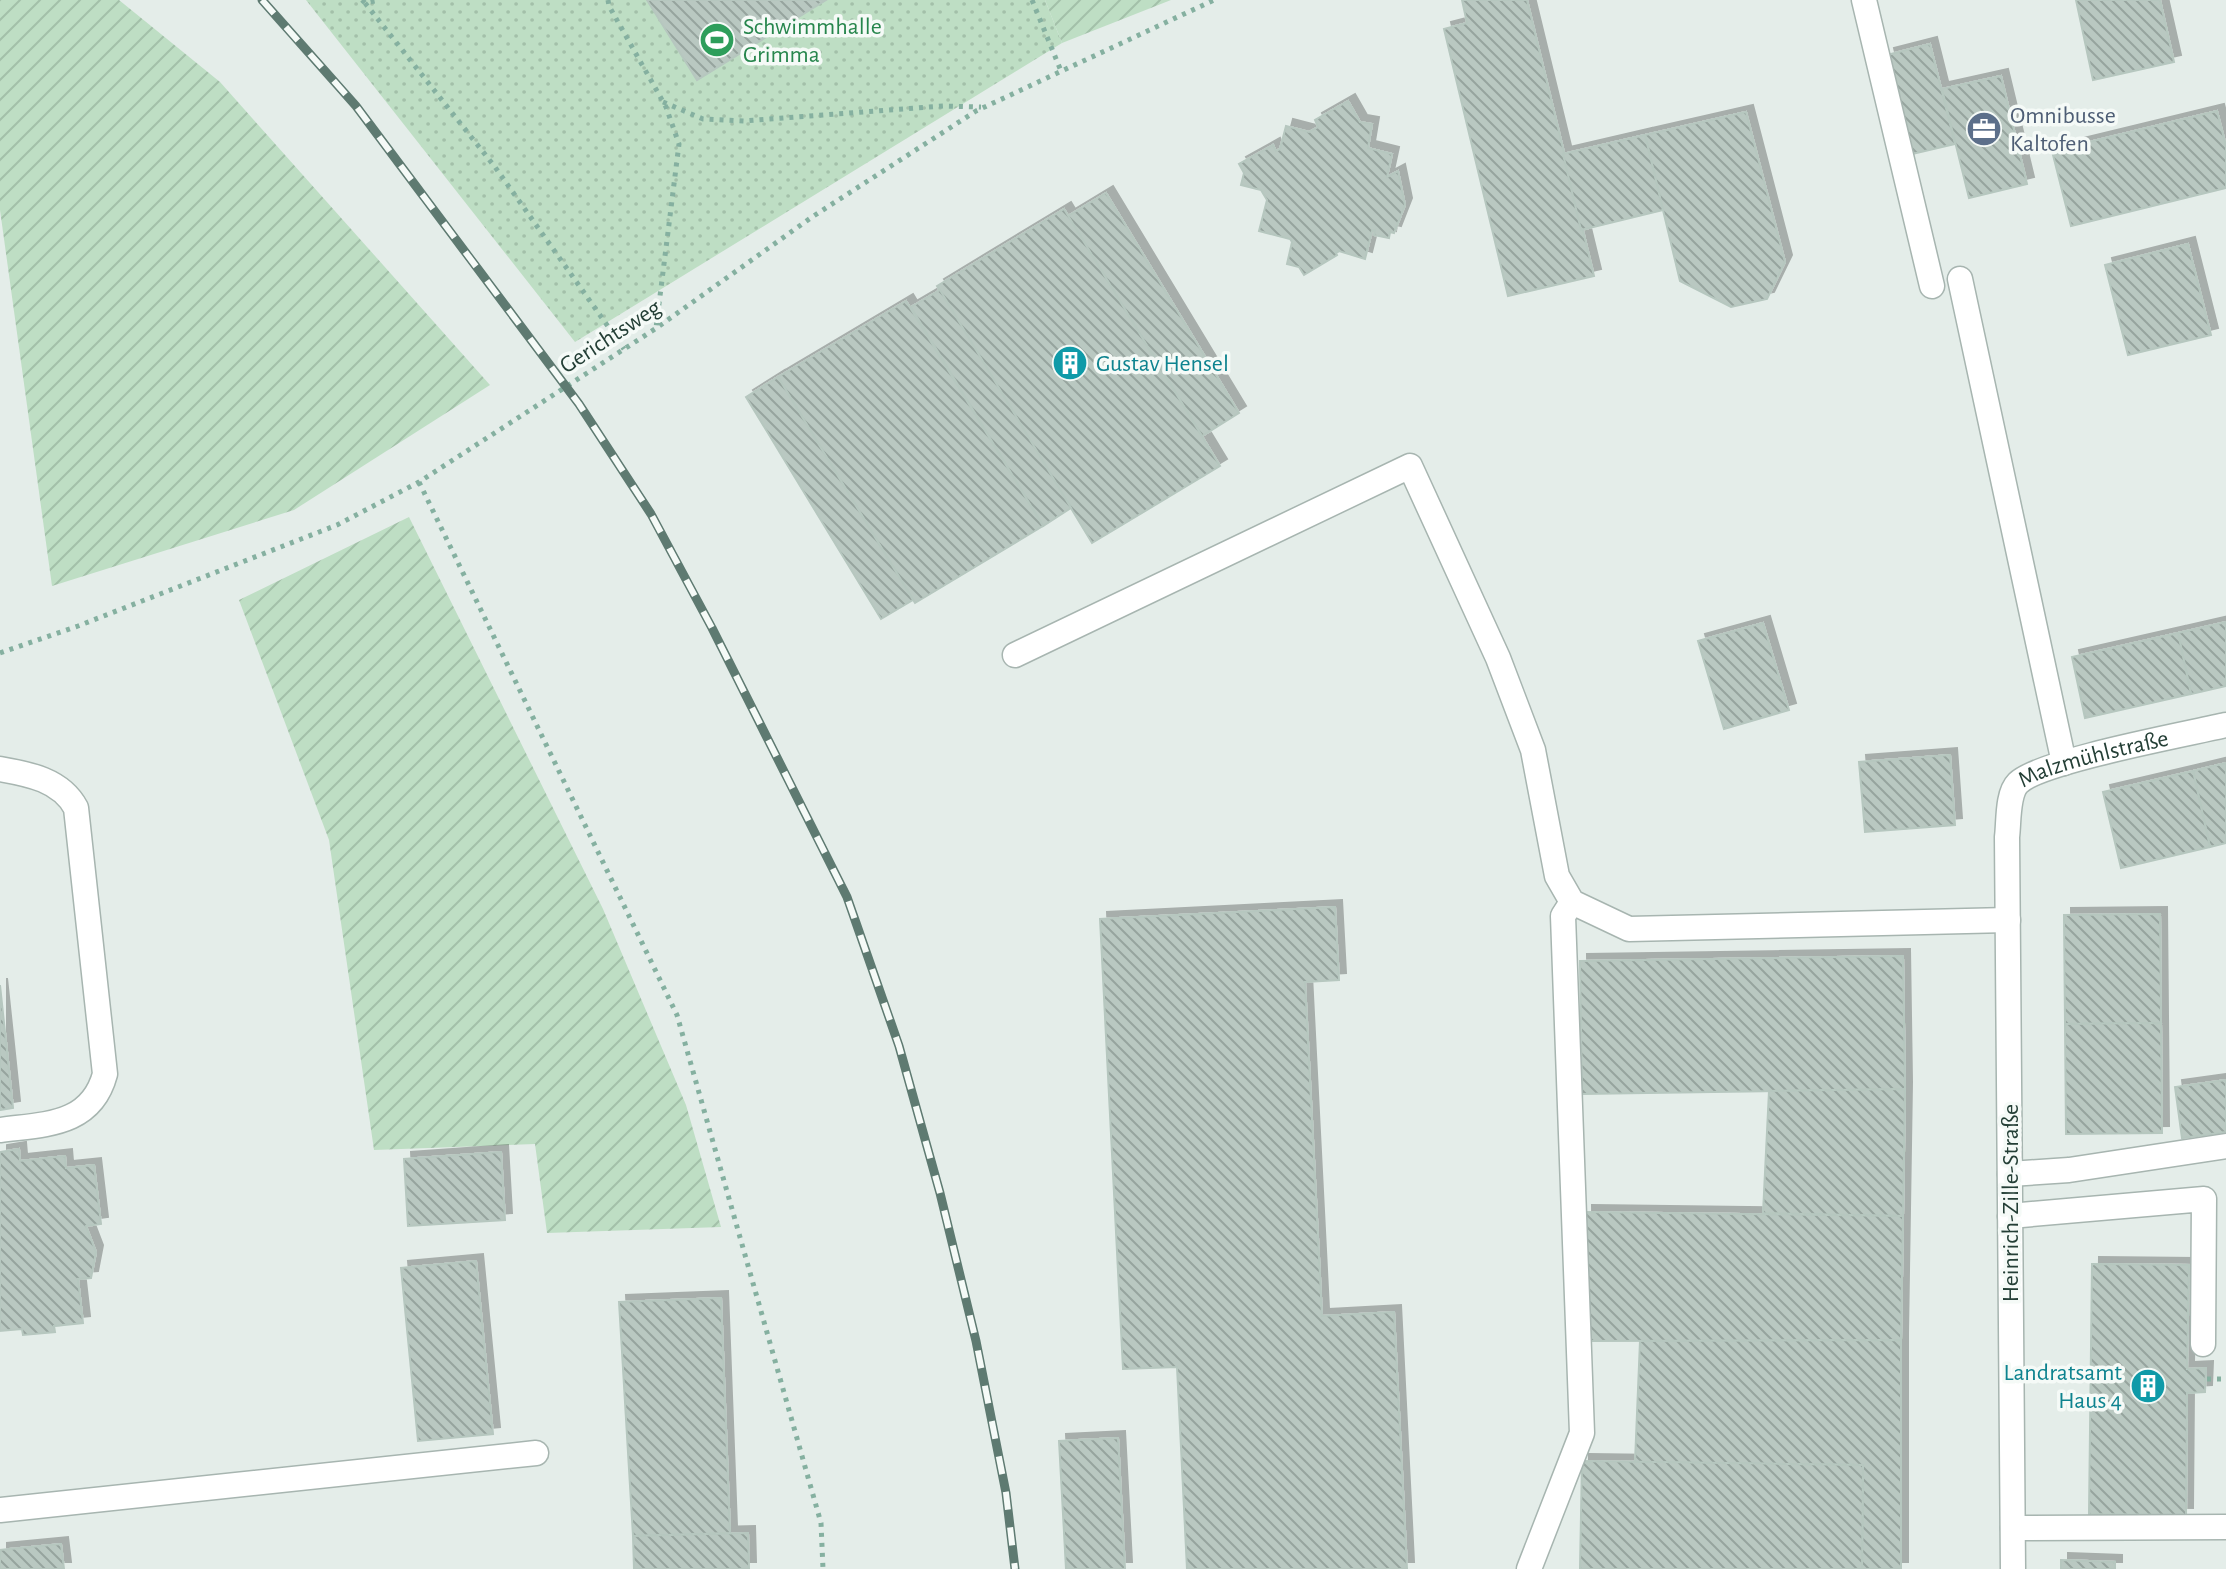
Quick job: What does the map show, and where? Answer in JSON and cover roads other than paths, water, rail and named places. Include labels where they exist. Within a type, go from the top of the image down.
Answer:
[{"type":"street","points":[[1864,0],[1932,286]]},
{"type":"street","points":[[1960,279],[2064,763]]},
{"type":"street","points":[[1015,655],[1410,466],[1498,658],[1533,750],[1557,876],[1572,902],[1629,929],[2008,920]]},
{"type":"street","name":"Malzmühlstraße","points":[[2007,837],[2015,785],[2029,775],[2064,763],[2226,725]]},
{"type":"street","points":[[0,769],[45,780],[68,793],[76,808],[105,1074],[101,1088],[78,1115],[56,1123],[0,1130]]},
{"type":"street","name":"Heinrich-Zille-Straße","points":[[2007,837],[2013,1569]]},
{"type":"street","points":[[1529,1569],[1582,1433],[1563,916],[1572,902]]},
{"type":"street","points":[[2010,1174],[2069,1170],[2226,1146]]},
{"type":"street","points":[[2010,1216],[2204,1199],[2203,1344]]},
{"type":"street","points":[[0,1510],[536,1453]]},
{"type":"street","points":[[2013,1528],[2226,1527]]},
{"type":"railway","points":[[262,0],[356,106],[579,404],[651,514],[847,897],[899,1046],[940,1193],[976,1341],[1006,1493],[1015,1569]]},
{"type":"place","name":"Schwimmhalle Grimma","points":[[717,40]]},
{"type":"place","name":"Omnibusse Kaltofen","points":[[1984,129]]},
{"type":"place","name":"Gustav Hensel","points":[[1070,363]]},
{"type":"place","name":"Landratsamt Haus 4","points":[[2148,1386]]}]
